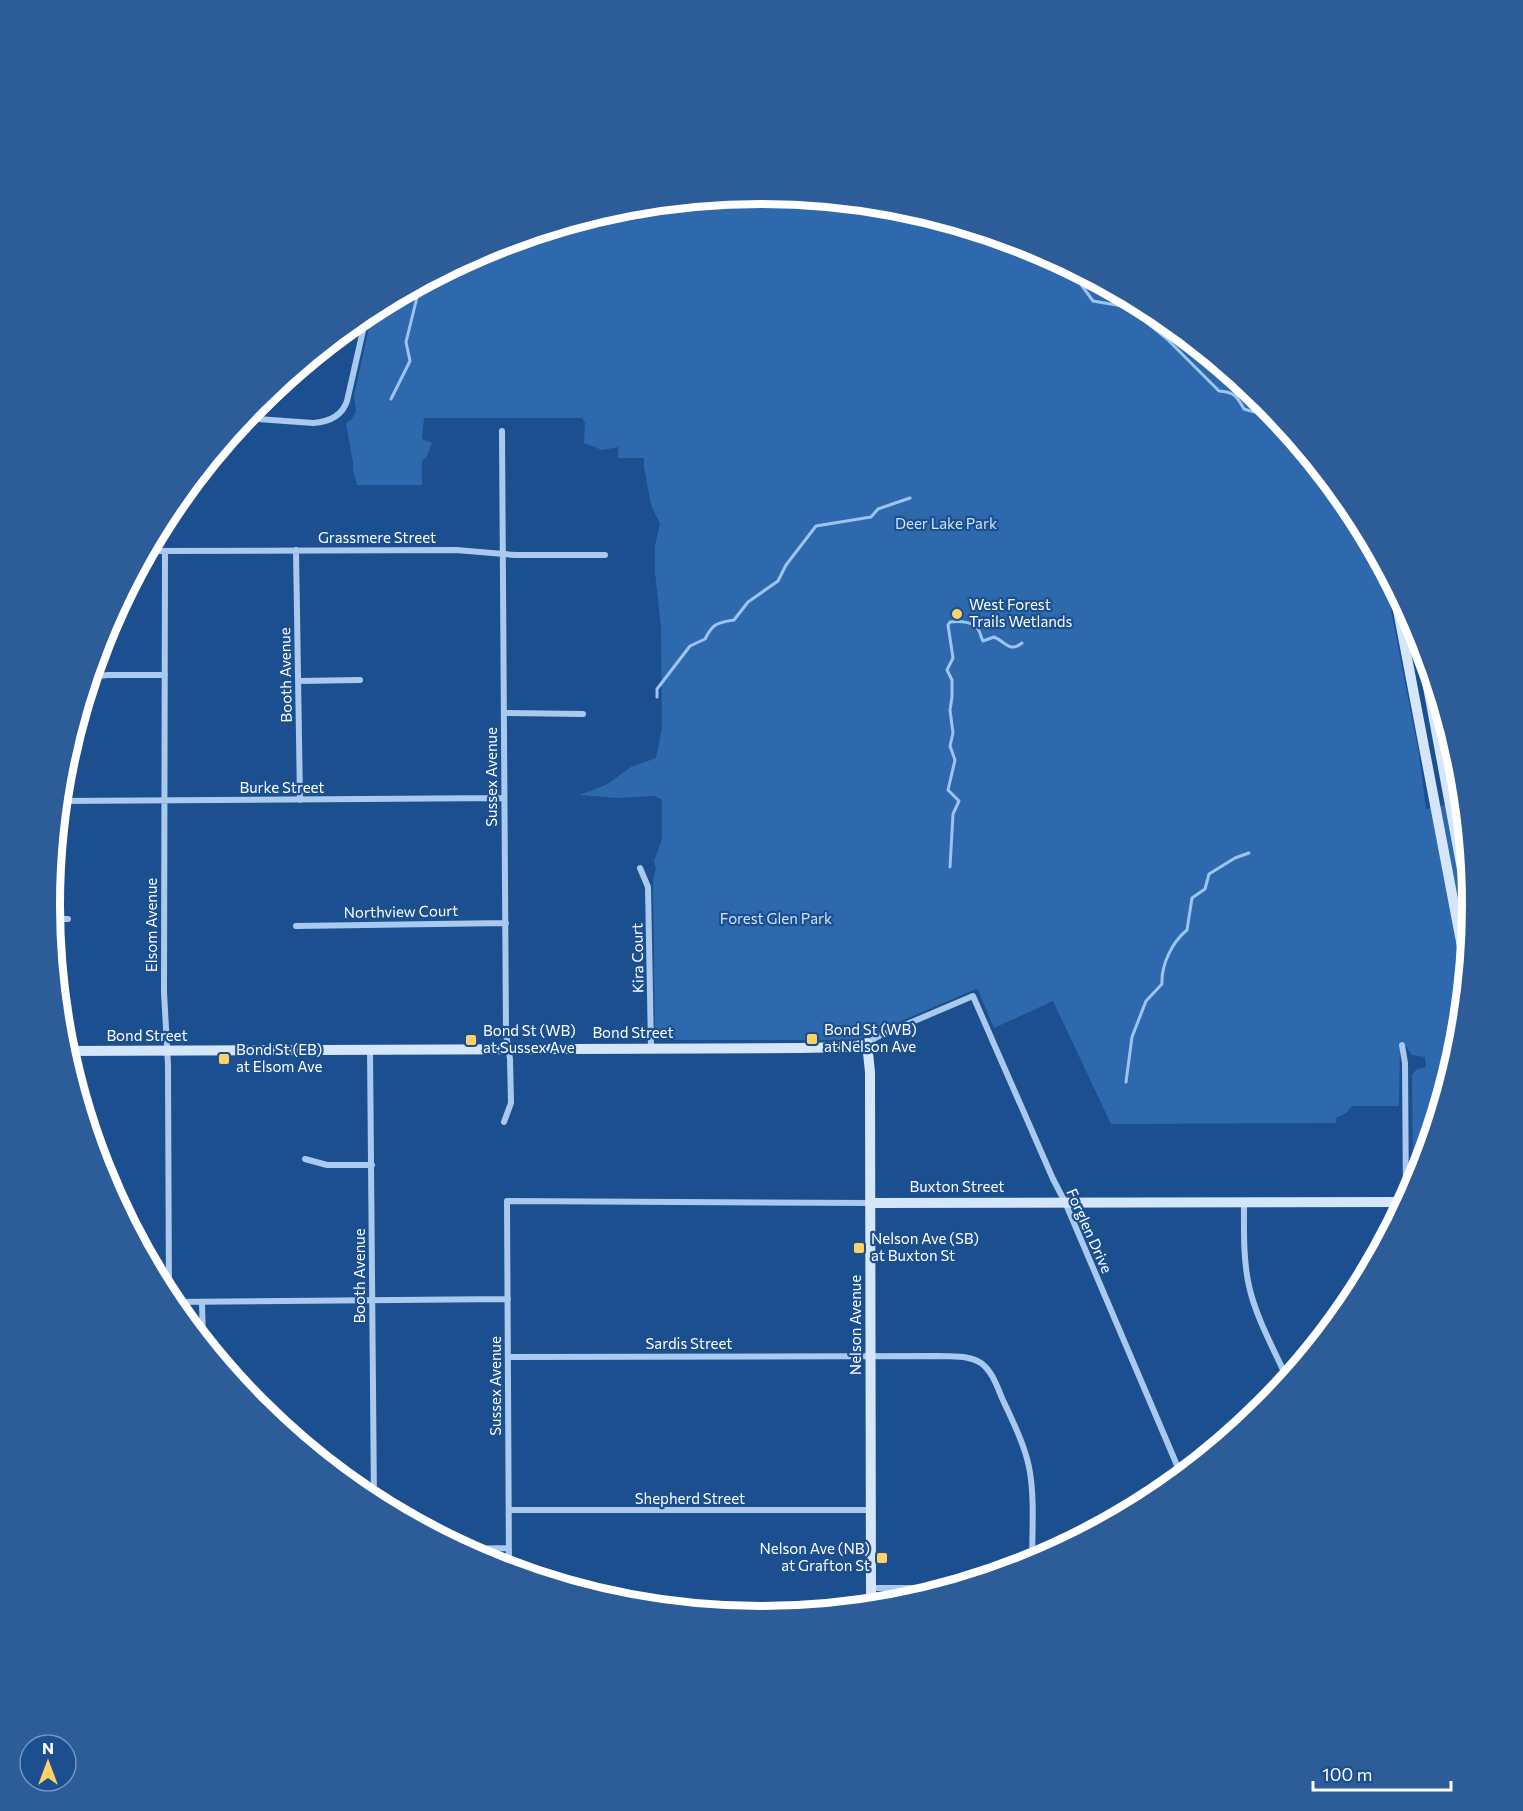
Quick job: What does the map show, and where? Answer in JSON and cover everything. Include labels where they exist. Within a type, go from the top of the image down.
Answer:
[{"type":"street","points":[[256,419],[313,423],[324,422],[340,413],[347,400],[363,329]]},
{"type":"street","name":"Sussex Avenue","points":[[502,431],[506,1034],[509,1049],[511,1103],[504,1122]]},
{"type":"street","name":"Booth Avenue","points":[[296,550],[300,800]]},
{"type":"street","name":"Grassmere Street","points":[[156,551],[456,550],[515,555],[605,555]]},
{"type":"street","name":"Elsom Avenue","points":[[165,551],[164,992],[167,1051],[169,1280]]},
{"type":"street","points":[[1398,611],[1461,941]]},
{"type":"street","points":[[98,676],[165,675]]},
{"type":"street","points":[[298,681],[360,680]]},
{"type":"street","points":[[1429,691],[1461,868]]},
{"type":"street","points":[[504,713],[583,714]]},
{"type":"street","name":"Burke Street","points":[[68,801],[504,798]]},
{"type":"street","name":"Kira Court","points":[[640,868],[648,887],[651,1048]]},
{"type":"street","points":[[61,919],[68,919]]},
{"type":"street","name":"Northview Court","points":[[296,926],[506,923]]},
{"type":"street","name":"Bond Street","points":[[75,1051],[853,1047],[973,996]]},
{"type":"street","name":"Forglen Drive","points":[[973,996],[1065,1202],[1179,1469]]},
{"type":"street","name":"Nelson Avenue","points":[[867,1043],[870,1072],[871,1598]]},
{"type":"street","points":[[1402,1045],[1405,1063],[1406,1183]]},
{"type":"street","name":"Booth Avenue","points":[[370,1049],[374,1490]]},
{"type":"street","points":[[305,1159],[327,1165],[372,1165]]},
{"type":"street","name":"Sussex Avenue","points":[[507,1202],[509,1560]]},
{"type":"street","name":"Buxton Street","points":[[507,1202],[1397,1202]]},
{"type":"street","points":[[1245,1202],[1245,1251],[1250,1287],[1255,1305],[1284,1373]]},
{"type":"street","points":[[183,1301],[508,1299]]},
{"type":"street","points":[[202,1302],[203,1330]]},
{"type":"street","name":"Sardis Street","points":[[508,1357],[871,1356],[962,1357],[980,1362],[988,1370],[1017,1432],[1029,1467],[1032,1485],[1032,1553]]},
{"type":"street","name":"Shepherd Street","points":[[509,1510],[871,1510]]},
{"type":"street","points":[[481,1549],[509,1548]]},
{"type":"street","points":[[870,1588],[923,1588]]},
{"type":"green space","name":"Deer Lake Park","points":[[762,204],[853,210],[898,217],[987,241],[1072,276],[1151,322],[1189,349],[1258,409],[1289,443],[1345,516],[1386,587],[1419,754],[1426,809],[1455,803],[1444,744],[1450,769],[1457,814],[1461,860],[1463,905],[1461,951],[1450,1042],[1426,1131],[1413,1166],[1412,1075],[1417,1069],[1426,1067],[1425,1057],[1412,1055],[1405,1045],[1400,1045],[1399,1106],[1352,1106],[1346,1113],[1336,1118],[1336,1123],[1111,1124],[1053,1001],[994,1028],[976,989],[861,1038],[842,1040],[664,1040],[657,1036],[655,1032],[653,880],[656,869],[654,861],[662,839],[662,800],[655,796],[617,798],[579,795],[606,785],[631,767],[656,758],[662,728],[661,628],[655,572],[655,545],[660,524],[651,505],[644,458],[618,458],[618,447],[602,450],[584,443],[585,423],[582,418],[424,418],[422,439],[432,443],[427,456],[422,461],[422,485],[357,485],[346,423],[352,419],[356,411],[354,396],[370,324],[451,276],[536,241],[580,228],[625,217],[716,206]]},
{"type":"waterway","points":[[1077,279],[1093,301],[1126,307]]},
{"type":"waterway","points":[[391,399],[410,361],[406,342],[418,294]]},
{"type":"waterway","points":[[1132,310],[1167,339],[1219,391],[1228,392],[1234,396],[1244,409],[1263,415]]},
{"type":"waterway","points":[[1237,396],[1238,391]]},
{"type":"waterway","points":[[657,697],[657,689],[690,646],[705,639],[716,625],[734,620],[748,602],[778,581],[786,565],[816,526],[871,517],[878,509],[910,498]]},
{"type":"waterway","points":[[950,867],[953,814],[959,801],[948,790],[955,760],[950,746],[953,733],[950,710],[952,680],[947,670],[953,658],[948,625],[950,622],[970,623],[980,632],[983,641],[994,637],[1011,647],[1022,643]]},
{"type":"waterway","points":[[1126,1082],[1132,1037],[1146,1001],[1162,984],[1163,969],[1168,954],[1187,930],[1192,898],[1205,889],[1209,874],[1235,858],[1249,853]]},
{"type":"place","name":"West Forest Trails Wetlands","points":[[957,614]]},
{"type":"place","name":"Bond St (WB) at Nelson Ave","points":[[812,1039]]},
{"type":"place","name":"Bond St (WB) at Sussex Ave","points":[[471,1040]]},
{"type":"place","name":"Bond St (EB) at Elsom Ave","points":[[224,1059]]},
{"type":"place","name":"Nelson Ave (SB) at Buxton St","points":[[859,1248]]},
{"type":"place","name":"Nelson Ave (NB) at Grafton St","points":[[882,1558]]},
{"type":"park label","name":"Forest Glen Park","points":[[776,919]]}]
